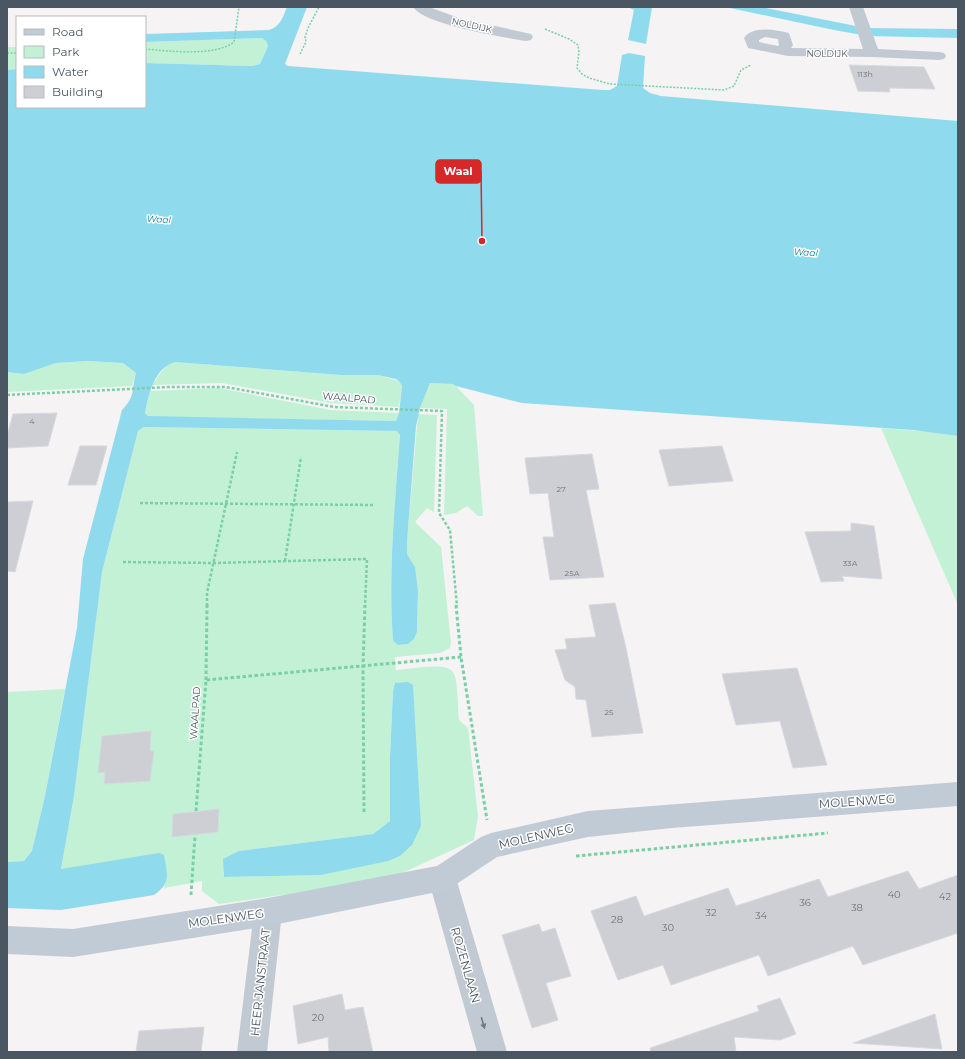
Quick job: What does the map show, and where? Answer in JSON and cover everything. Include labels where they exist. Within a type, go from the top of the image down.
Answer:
[{"type":"main road","name":"MOLENWEG","points":[[7,940],[73,943],[189,923],[268,912],[442,878],[491,846],[588,824],[958,794]]},
{"type":"street","name":"NOLDIJK","points":[[420,7],[425,11],[445,18],[526,37]]},
{"type":"street","points":[[856,7],[872,53]]},
{"type":"street","name":"NOLDIJK","points":[[778,50],[939,56]]},
{"type":"street","name":"ROZENLAAN","points":[[442,878],[492,1052]]},
{"type":"street","name":"HEER JANSTRAAT","points":[[252,1052],[268,912]]},
{"type":"path","points":[[146,49],[194,51],[220,49],[232,45],[234,42],[239,7]]},
{"type":"path","points":[[300,54],[306,42],[304,36],[306,31],[319,7]]},
{"type":"path","points":[[541,28],[569,39],[578,45],[580,52],[577,68],[582,74],[589,78],[610,84],[724,90],[732,89],[737,83],[741,70],[767,59],[778,50]]},
{"type":"path","name":"WAALPAD","points":[[7,395],[169,387],[226,387],[334,407],[442,411],[439,513],[450,530],[461,657],[491,846]]},
{"type":"path","points":[[206,680],[208,593],[237,452]]},
{"type":"path","points":[[285,561],[301,457]]},
{"type":"path","points":[[140,502],[375,505]]},
{"type":"path","points":[[123,562],[214,563],[367,559],[363,666],[364,812]]},
{"type":"path","name":"WAALPAD","points":[[196,811],[206,680],[461,657]]},
{"type":"path","points":[[572,857],[832,832]]},
{"type":"path","points":[[189,923],[195,835]]},
{"type":"green space","points":[[262,38],[266,41],[268,46],[260,64],[252,66],[146,63],[146,42]]},
{"type":"green space","points":[[7,47],[16,47],[16,69],[7,70]]},
{"type":"green space","points":[[87,361],[123,363],[136,373],[132,386],[7,392],[7,372],[24,374],[56,363]]},
{"type":"green space","points":[[175,362],[341,375],[378,375],[399,381],[402,386],[399,407],[331,403],[222,383],[152,385],[167,364]]},
{"type":"green space","points":[[430,383],[454,384],[474,405],[483,516],[478,516],[467,506],[456,513],[444,515],[447,409],[420,408]]},
{"type":"green space","points":[[219,388],[330,410],[399,413],[396,421],[153,417],[148,416],[145,413],[150,391]]},
{"type":"green space","points":[[418,414],[437,415],[434,512],[427,508],[415,522],[441,547],[451,643],[450,648],[440,653],[395,657],[396,670],[445,667],[451,670],[454,674],[457,689],[459,720],[468,728],[478,816],[474,840],[400,874],[360,884],[219,904],[202,891],[202,881],[164,888],[167,877],[61,869],[74,796],[102,572],[138,431],[144,427],[397,431],[400,434],[391,589],[393,641],[398,645],[408,644],[414,639],[417,632],[418,590],[415,567],[407,554]],"holes":[[[393,692],[400,856],[321,875],[225,877],[223,873],[239,851],[373,834],[390,821],[390,756]]]},
{"type":"green space","points":[[881,428],[958,436],[958,605]]},
{"type":"green space","points":[[65,689],[45,796],[32,852],[24,861],[7,862],[7,692]]},
{"type":"water","name":"Waal","points":[[287,7],[307,7],[285,64],[288,66],[610,90],[617,86],[622,55],[629,53],[645,56],[643,88],[650,93],[661,96],[958,121],[958,436],[913,430],[522,403],[453,384],[430,383],[420,408],[416,426],[407,542],[407,554],[415,567],[418,590],[417,632],[414,639],[408,644],[398,645],[393,641],[391,589],[400,435],[397,431],[144,427],[138,431],[102,572],[74,796],[61,869],[159,853],[164,855],[167,873],[166,882],[164,886],[154,895],[61,910],[7,908],[7,862],[24,861],[32,851],[45,796],[77,628],[83,559],[122,410],[131,397],[136,373],[123,363],[87,361],[56,363],[24,374],[7,372],[7,70],[16,69],[16,108],[146,108],[146,63],[252,66],[260,64],[268,46],[266,41],[262,38],[146,42],[146,34],[269,30],[276,27]],"holes":[[[175,362],[341,375],[378,375],[396,379],[402,386],[399,413],[396,421],[148,416],[145,413],[148,398],[157,376],[168,365]]]},
{"type":"water","points":[[628,7],[652,7],[646,44],[628,40],[634,10]]},
{"type":"water","points":[[725,7],[761,7],[866,28],[958,29],[958,38],[868,36]]},
{"type":"water","points":[[408,682],[413,685],[421,826],[412,845],[400,856],[388,861],[321,875],[224,877],[223,859],[239,851],[373,834],[390,821],[390,756],[393,692],[395,683]]},
{"type":"building","points":[[849,65],[924,67],[935,89],[889,88],[890,92],[858,91]]},
{"type":"building","points":[[57,413],[48,446],[7,448],[7,436],[13,414]]},
{"type":"building","points":[[80,446],[107,446],[96,485],[68,485]]},
{"type":"building","points":[[722,446],[733,481],[669,486],[659,450]]},
{"type":"building","points":[[592,454],[599,489],[586,490],[604,577],[550,580],[543,537],[554,537],[548,493],[530,494],[525,458]]},
{"type":"building","points":[[33,501],[15,572],[7,571],[7,502]]},
{"type":"building","points":[[851,523],[874,526],[882,579],[842,576],[844,581],[821,582],[805,532],[851,531]]},
{"type":"building","points":[[615,603],[626,648],[643,733],[592,737],[586,700],[576,699],[575,687],[565,680],[555,650],[567,649],[565,639],[596,637],[589,605]]},
{"type":"building","points":[[797,668],[827,765],[793,768],[780,721],[736,725],[722,674]]},
{"type":"building","points":[[151,731],[150,751],[154,751],[150,781],[104,784],[105,772],[98,773],[102,736]]},
{"type":"building","points":[[219,809],[218,832],[172,837],[173,814]]},
{"type":"building","points":[[908,871],[919,889],[958,875],[958,933],[863,965],[853,946],[768,976],[759,955],[671,985],[663,965],[618,980],[591,911],[636,896],[644,916],[728,888],[736,906],[819,879],[828,897]]},
{"type":"building","points":[[539,924],[542,932],[555,928],[571,976],[546,983],[558,1020],[532,1028],[502,935]]},
{"type":"building","points":[[342,994],[345,1010],[363,1007],[373,1052],[329,1052],[328,1037],[298,1044],[293,1006]]},
{"type":"building","points":[[780,998],[796,1034],[780,1040],[734,1037],[736,1052],[651,1052],[650,1048],[759,1011],[757,1006]]},
{"type":"building","points":[[935,1014],[942,1049],[853,1043]]},
{"type":"building","points":[[204,1027],[201,1052],[136,1052],[139,1031]]},
{"type":"place","name":"Waal","points":[[482,241]]}]
